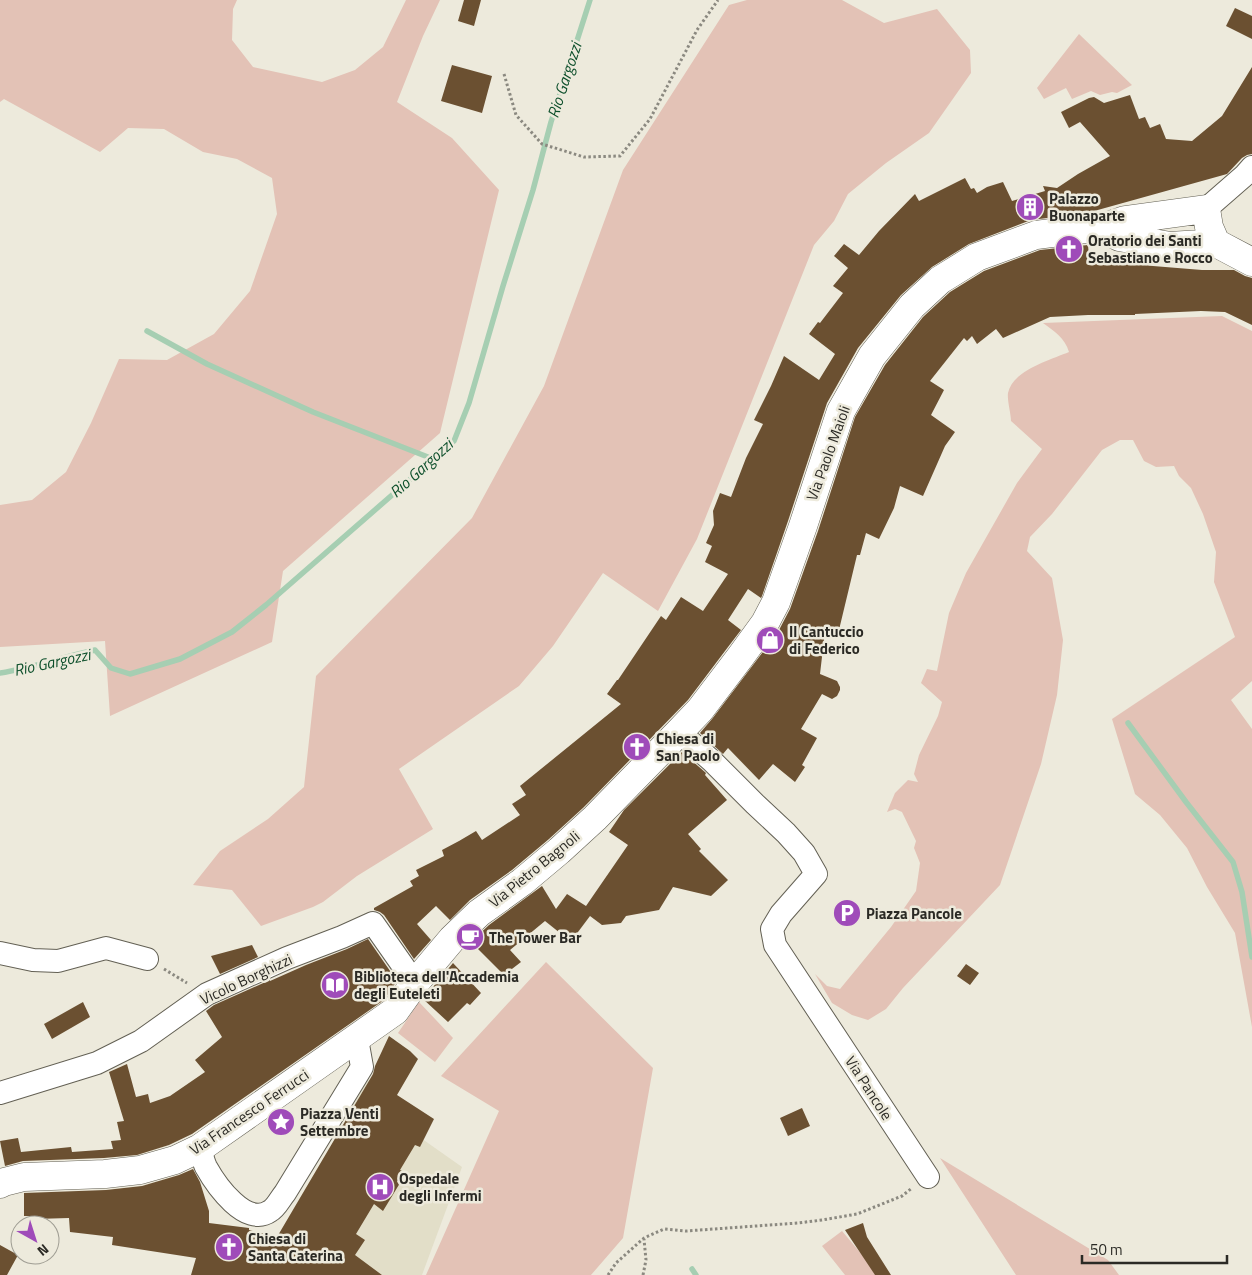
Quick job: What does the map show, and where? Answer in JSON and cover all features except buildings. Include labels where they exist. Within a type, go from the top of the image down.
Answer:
[{"type":"street","points":[[1102,228],[1125,220],[1206,209],[1252,167]]},
{"type":"street","points":[[1206,209],[1209,228],[1216,243]]},
{"type":"street","points":[[1102,228],[1119,237],[1170,246],[1216,243],[1252,262]]},
{"type":"street","name":"Via Paolo Maioli","points":[[679,732],[706,702],[741,656],[765,622],[776,602],[841,411],[872,356],[912,306],[940,280],[978,257],[1036,235],[1102,228]]},
{"type":"street","name":"Via Pietro Bagnoli","points":[[395,1012],[415,983],[452,938],[479,913],[522,882],[559,851],[595,818],[679,732]]},
{"type":"street","name":"Via Pancole","points":[[679,732],[712,761],[786,833],[804,853],[816,874],[781,914],[772,929],[775,945],[928,1177]]},
{"type":"street","name":"Vicolo Borghizzi","points":[[0,1093],[98,1063],[141,1041],[207,994],[373,922],[415,983]]},
{"type":"street","points":[[0,954],[33,960],[58,961],[106,948],[147,959]]},
{"type":"street","name":"Via Francesco Ferrucci","points":[[1,1177],[105,1174],[140,1170],[175,1160],[200,1148],[395,1012]]},
{"type":"street","points":[[200,1148],[205,1166],[223,1194],[242,1210],[253,1214],[263,1214],[271,1211],[285,1193],[362,1066],[356,1039]]},
{"type":"path","points":[[504,74],[516,115],[542,144],[584,157],[620,156],[650,119],[698,30],[718,0]]},
{"type":"path","points":[[147,959],[207,994]]},
{"type":"path","points":[[608,1275],[616,1263],[644,1238],[664,1229],[686,1231],[798,1223],[857,1214],[902,1196],[928,1177]]},
{"type":"path","points":[[643,1275],[646,1260],[644,1238]]},
{"type":"shaded area","points":[[0,0],[237,0],[233,9],[232,40],[253,67],[322,82],[355,70],[383,47],[406,0],[440,0],[423,36],[397,102],[452,138],[499,190],[440,433],[283,571],[272,642],[110,716],[105,641],[0,647],[0,505],[32,500],[66,472],[91,423],[119,359],[167,360],[214,334],[250,291],[277,214],[272,178],[237,159],[203,152],[164,129],[128,128],[100,152],[4,99],[0,102]]},
{"type":"shaded area","points":[[747,0],[842,0],[884,23],[937,9],[970,50],[971,73],[929,133],[886,163],[848,194],[834,221],[814,245],[697,539],[658,611],[603,573],[553,646],[519,686],[399,769],[433,829],[357,876],[323,902],[261,926],[232,890],[193,885],[220,851],[268,819],[304,787],[316,676],[472,518],[544,386],[623,170],[729,5]]},
{"type":"shaded area","points":[[1079,34],[1132,85],[1117,93],[1112,92],[1100,95],[1091,91],[1072,99],[1066,88],[1044,99],[1037,88]]},
{"type":"shaded area","points":[[1222,316],[1252,331],[1252,681],[1231,700],[1252,729],[1252,1027],[1235,933],[1207,887],[1187,848],[1160,815],[1135,794],[1112,719],[1235,637],[1214,582],[1216,552],[1203,514],[1191,488],[1179,476],[1174,466],[1156,467],[1144,461],[1133,440],[1120,440],[1102,450],[1052,514],[1030,537],[1027,551],[1052,578],[1063,640],[1057,695],[1041,764],[1000,885],[903,988],[886,1009],[868,1020],[852,1015],[832,1003],[815,974],[827,986],[840,989],[891,927],[916,891],[920,863],[914,848],[916,841],[902,812],[895,809],[887,812],[895,793],[908,780],[918,782],[914,774],[919,755],[938,716],[942,702],[921,683],[927,669],[937,671],[949,613],[966,573],[1017,483],[1042,449],[1011,421],[1008,393],[1011,385],[1024,372],[1069,352],[1062,339],[1043,323]]},
{"type":"shaded area","points":[[546,962],[653,1068],[623,1238],[591,1275],[426,1275],[499,1111],[441,1076]]},
{"type":"shaded area","points":[[419,1002],[453,1038],[435,1062],[398,1033]]},
{"type":"shaded area","name":"Ospedale degli Infermi","points":[[367,1079],[380,1088],[418,1136],[462,1167],[422,1275],[255,1275],[343,1126]]},
{"type":"shaded area","points":[[940,1158],[1108,1260],[1119,1275],[1016,1275]]},
{"type":"shaded area","points":[[842,1231],[879,1275],[845,1275],[822,1246]]},
{"type":"waterway","name":"Rio Gargozzi","points":[[0,673],[95,650],[111,668],[130,674],[180,659],[232,632],[266,605],[454,441],[469,403],[533,190],[551,122],[590,0]]},
{"type":"waterway","points":[[147,331],[207,364],[313,412],[433,459]]},
{"type":"waterway","points":[[1128,723],[1233,862],[1242,892],[1252,957]]},
{"type":"waterway","points":[[692,1269],[696,1275]]},
{"type":"place","name":"Palazzo Buonaparte","points":[[1030,207]]},
{"type":"place","name":"Oratorio dei Santi Sebastiano e Rocco","points":[[1069,249]]},
{"type":"place","name":"Il Cantuccio di Federico","points":[[770,640]]},
{"type":"place","name":"Chiesa di San Paolo","points":[[637,747]]},
{"type":"place","name":"Piazza Pancole","points":[[847,913]]},
{"type":"place","name":"The Tower Bar","points":[[470,937]]},
{"type":"place","name":"Biblioteca dell'Accademia degli Euteleti","points":[[335,985]]},
{"type":"place","name":"Piazza Venti Settembre","points":[[281,1122]]},
{"type":"place","name":"Ospedale degli Infermi","points":[[380,1187]]},
{"type":"place","name":"Chiesa di Santa Caterina","points":[[229,1247]]}]
